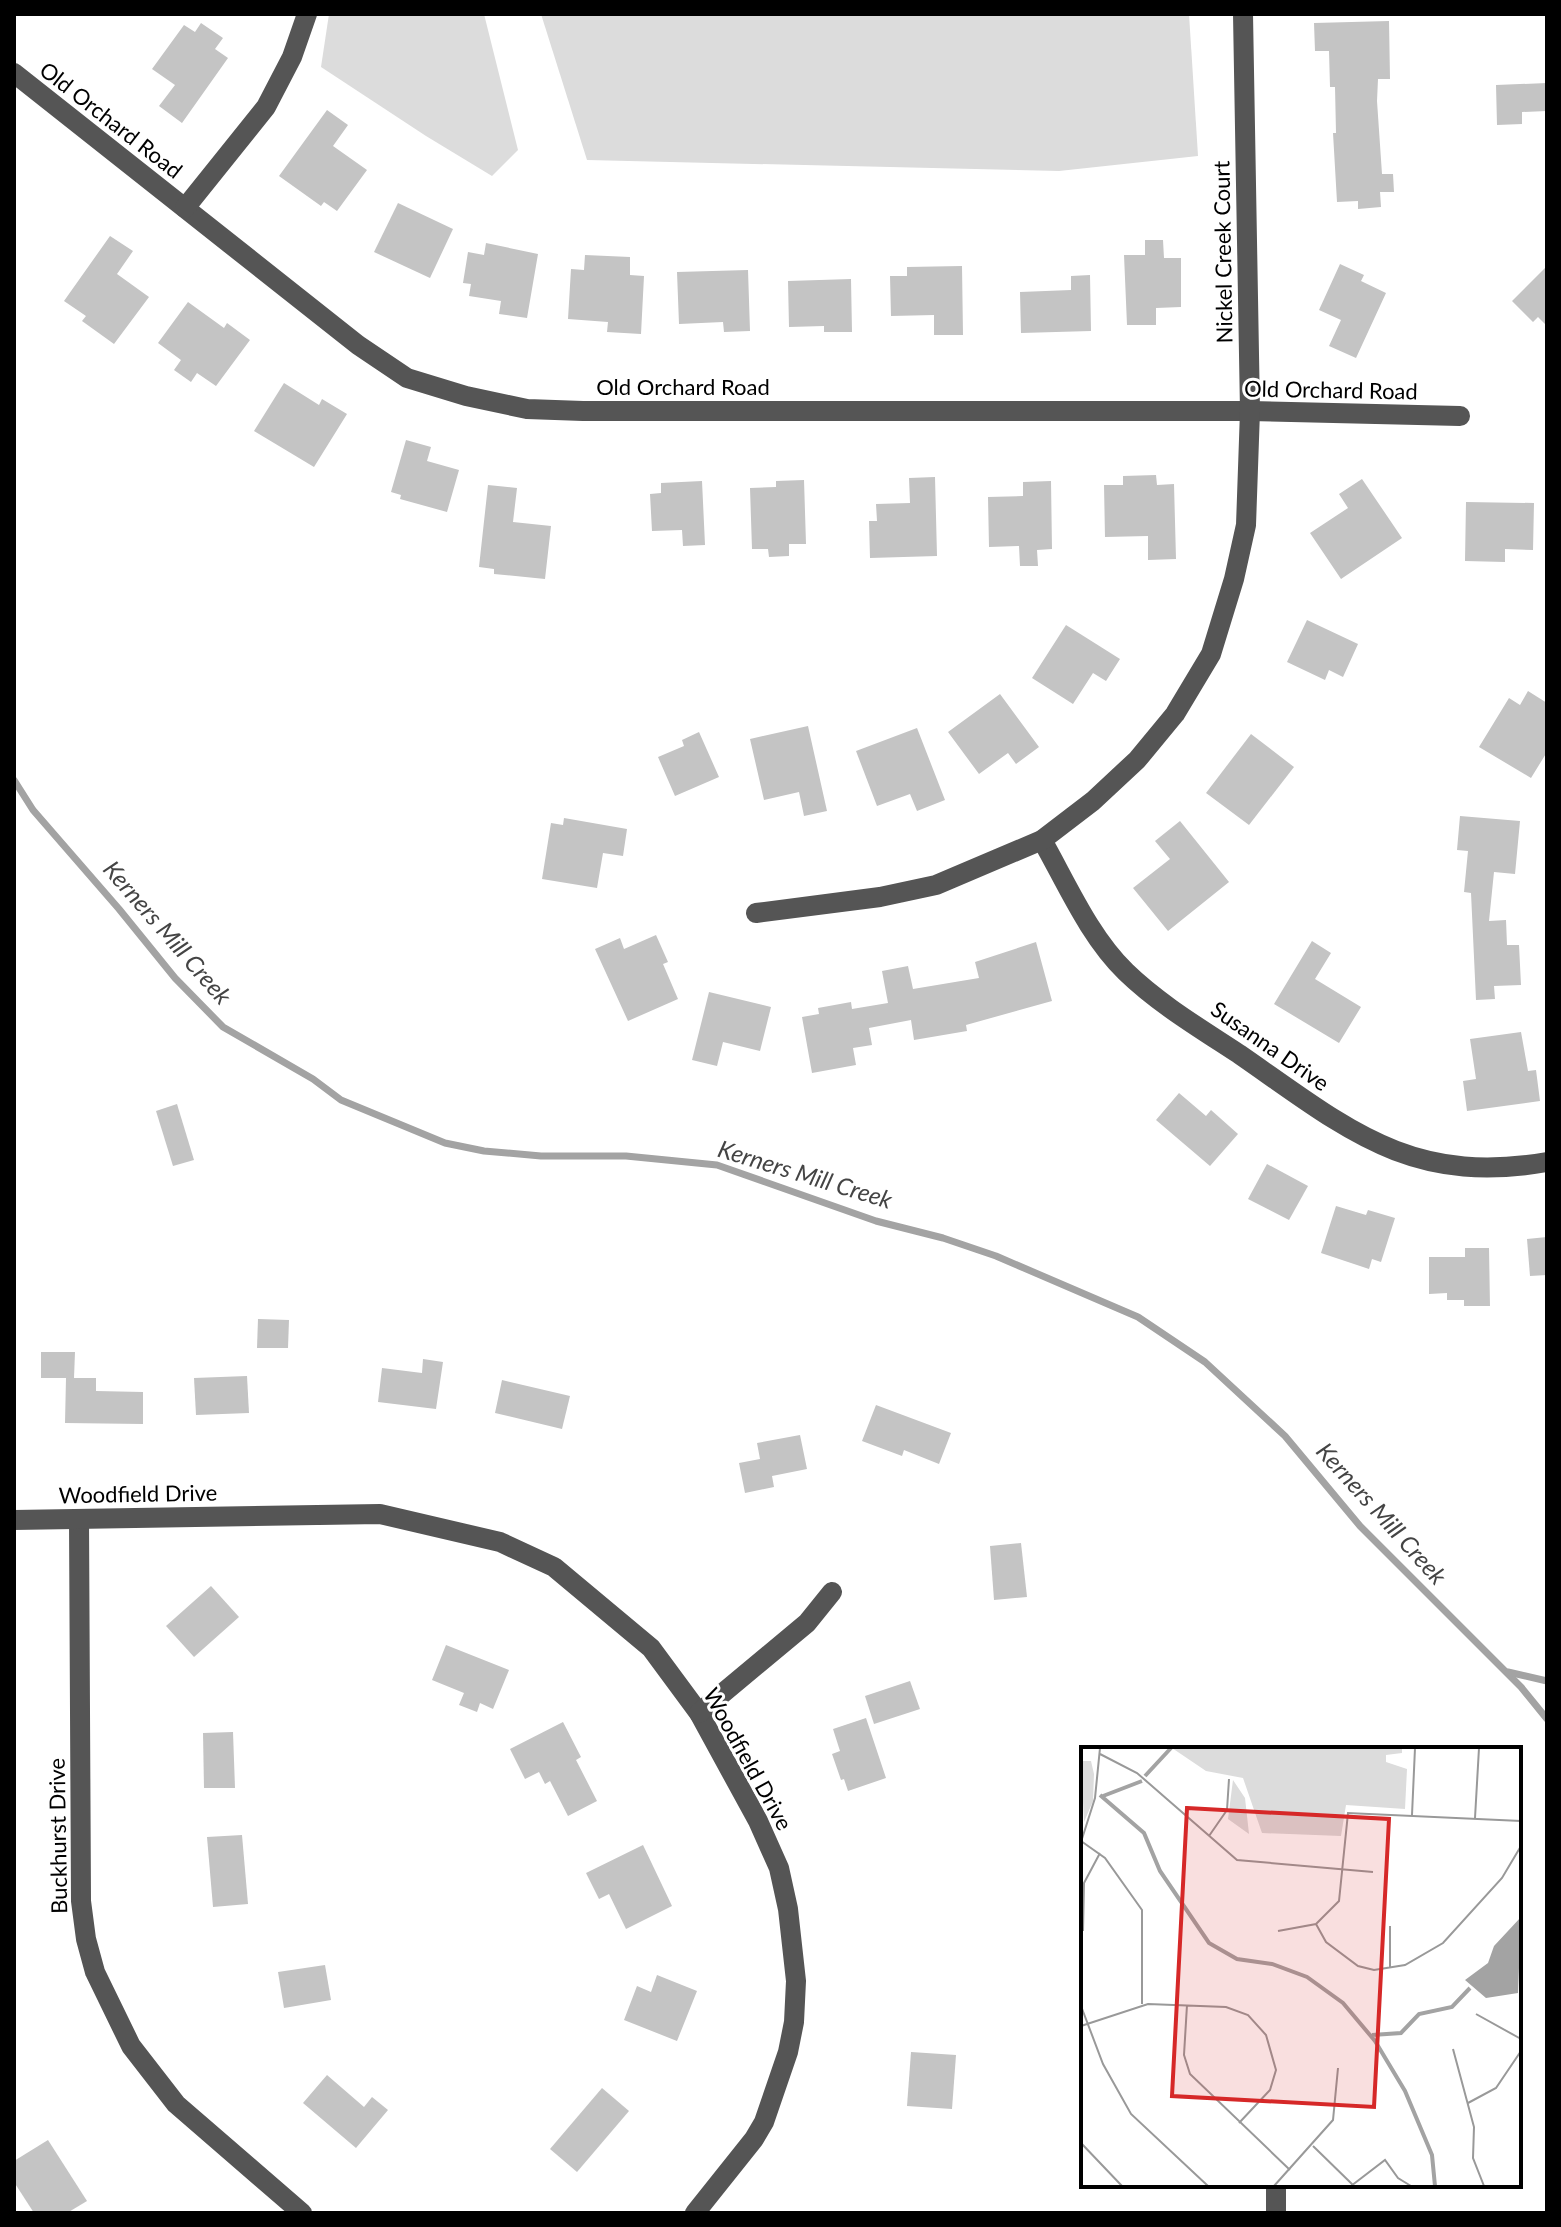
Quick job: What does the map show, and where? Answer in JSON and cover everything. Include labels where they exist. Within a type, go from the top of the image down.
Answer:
[{"type":"street","points":[[185,208],[266,107],[292,57],[307,14]]},
{"type":"street","name":"Nickel Creek Court","points":[[756,913],[880,897],[936,885],[1042,840],[1093,801],[1137,760],[1175,714],[1211,654],[1234,579],[1246,525],[1250,411],[1243,14]]},
{"type":"street","name":"Old Orchard Road","points":[[14,73],[358,345],[407,378],[466,396],[527,409],[583,411],[1250,411],[1460,416]]},
{"type":"street","name":"Susanna Drive","points":[[1042,840],[1096,936],[1126,972],[1172,1008],[1348,1130],[1420,1160],[1463,1168],[1507,1169],[1547,1162]]},
{"type":"street","name":"Woodfield Drive","points":[[14,1520],[380,1514],[500,1542],[554,1567],[651,1648],[699,1713],[758,1821],[779,1868],[788,1909],[796,1981],[794,2022],[788,2052],[764,2122],[695,2213]]},
{"type":"street","name":"Buckhurst Drive","points":[[79,1519],[81,1901],[86,1939],[95,1972],[131,2046],[176,2104],[302,2213]]},
{"type":"street","points":[[699,1713],[807,1623],[832,1592]]},
{"type":"street","points":[[1276,2187],[1276,2213]]},
{"type":"shaded area","points":[[329,14],[484,14],[518,150],[492,176],[321,67]]},
{"type":"shaded area","points":[[541,14],[1189,14],[1198,156],[1059,171],[587,160]]},
{"type":"building","points":[[1389,21],[1390,79],[1378,79],[1377,101],[1382,174],[1393,174],[1394,192],[1380,192],[1381,207],[1358,209],[1358,201],[1337,202],[1333,133],[1336,133],[1335,87],[1330,87],[1329,51],[1315,51],[1314,23]]},
{"type":"building","points":[[201,23],[223,38],[215,49],[228,58],[182,123],[159,106],[175,85],[152,69],[184,25],[195,32]]},
{"type":"building","points":[[1547,83],[1547,111],[1522,112],[1522,124],[1497,125],[1496,85]]},
{"type":"building","points":[[327,110],[348,125],[333,146],[367,170],[337,211],[324,202],[321,206],[279,176]]},
{"type":"building","points":[[398,203],[453,229],[430,278],[374,252]]},
{"type":"building","points":[[110,236],[133,251],[117,274],[149,297],[114,344],[82,321],[86,316],[64,301]]},
{"type":"building","points":[[1145,240],[1163,240],[1164,258],[1181,258],[1181,307],[1156,308],[1156,325],[1127,325],[1124,255],[1145,255]]},
{"type":"building","points":[[486,243],[538,254],[527,318],[499,314],[501,301],[469,296],[471,284],[463,283],[468,252],[484,255]]},
{"type":"building","points":[[585,255],[630,257],[630,275],[644,276],[641,334],[607,332],[608,322],[568,319],[571,269],[584,270]]},
{"type":"building","points":[[1340,264],[1364,275],[1361,281],[1386,293],[1356,358],[1329,346],[1341,320],[1319,310]]},
{"type":"building","points":[[962,266],[963,335],[934,335],[934,315],[891,316],[890,276],[907,276],[907,267]]},
{"type":"building","points":[[1547,266],[1547,326],[1538,317],[1533,322],[1512,301]]},
{"type":"building","points":[[748,270],[750,331],[724,332],[723,322],[679,324],[677,272]]},
{"type":"building","points":[[1090,275],[1091,331],[1021,333],[1020,292],[1071,290],[1071,276]]},
{"type":"building","points":[[851,279],[852,332],[824,332],[824,326],[789,327],[788,281]]},
{"type":"building","points":[[188,302],[224,328],[227,323],[250,340],[216,386],[197,373],[191,382],[174,370],[181,360],[158,343]]},
{"type":"building","points":[[284,383],[319,405],[322,399],[347,414],[314,467],[254,431]]},
{"type":"building","points":[[406,440],[431,447],[427,461],[459,470],[447,512],[400,499],[401,495],[391,492]]},
{"type":"building","points":[[1156,475],[1157,485],[1174,484],[1176,559],[1148,560],[1148,536],[1105,537],[1104,485],[1123,485],[1123,476]]},
{"type":"building","points":[[935,477],[937,556],[870,558],[869,521],[877,521],[876,504],[910,503],[909,478]]},
{"type":"building","points":[[1362,479],[1402,538],[1341,579],[1310,533],[1348,508],[1339,494]]},
{"type":"building","points":[[804,480],[806,544],[789,544],[789,556],[769,557],[768,549],[752,549],[750,488],[776,487],[776,481]]},
{"type":"building","points":[[702,481],[705,545],[683,546],[682,530],[652,531],[650,494],[661,493],[661,483]]},
{"type":"building","points":[[1051,481],[1052,549],[1037,550],[1038,566],[1020,566],[1019,546],[989,547],[988,497],[1023,496],[1023,482]]},
{"type":"building","points":[[488,485],[517,488],[513,522],[551,526],[545,579],[494,574],[494,569],[479,567]]},
{"type":"building","points":[[1466,502],[1534,503],[1533,550],[1505,549],[1505,562],[1465,561]]},
{"type":"building","points":[[1307,620],[1358,644],[1343,677],[1329,670],[1325,680],[1287,662]]},
{"type":"building","points":[[1066,625],[1120,659],[1106,681],[1093,673],[1073,704],[1032,678]]},
{"type":"building","points":[[1528,691],[1547,703],[1547,752],[1531,778],[1479,747],[1509,698],[1520,705]]},
{"type":"building","points":[[1000,694],[1039,747],[1016,764],[1008,753],[979,774],[948,732]]},
{"type":"building","points":[[808,726],[827,811],[804,816],[799,792],[764,800],[750,739]]},
{"type":"building","points":[[917,728],[945,800],[917,811],[910,794],[877,806],[856,751]]},
{"type":"building","points":[[699,732],[719,777],[675,796],[658,757],[684,746],[682,740]]},
{"type":"building","points":[[1251,734],[1294,767],[1249,825],[1206,793]]},
{"type":"building","points":[[1460,816],[1520,821],[1515,874],[1494,872],[1489,921],[1506,920],[1507,945],[1519,945],[1521,985],[1494,986],[1495,999],[1476,1000],[1471,893],[1464,892],[1468,851],[1457,850]]},
{"type":"building","points":[[564,818],[627,829],[623,856],[603,853],[597,888],[542,879],[551,823],[563,825]]},
{"type":"building","points":[[1180,821],[1229,882],[1168,931],[1133,888],[1170,859],[1155,841]]},
{"type":"building","points":[[656,935],[668,962],[663,964],[678,999],[628,1021],[595,949],[620,938],[624,949]]},
{"type":"building","points":[[1312,941],[1331,953],[1315,979],[1361,1007],[1339,1043],[1274,1004]]},
{"type":"building","points":[[1036,942],[1052,1001],[966,1025],[967,1031],[914,1040],[911,1020],[869,1028],[872,1045],[853,1048],[856,1065],[812,1073],[802,1017],[819,1014],[818,1008],[851,1002],[852,1009],[888,1003],[882,971],[908,966],[913,989],[979,978],[975,962]]},
{"type":"building","points":[[709,992],[771,1007],[760,1051],[723,1042],[717,1066],[692,1060]]},
{"type":"building","points":[[1521,1032],[1528,1071],[1536,1070],[1540,1101],[1467,1111],[1463,1081],[1476,1079],[1470,1039]]},
{"type":"building","points":[[1179,1093],[1206,1116],[1211,1110],[1238,1134],[1210,1166],[1156,1120]]},
{"type":"building","points":[[177,1104],[194,1160],[173,1166],[156,1111]]},
{"type":"building","points":[[1267,1164],[1308,1186],[1289,1220],[1248,1199]]},
{"type":"building","points":[[1336,1206],[1366,1215],[1368,1210],[1395,1218],[1381,1262],[1372,1259],[1369,1269],[1321,1253]]},
{"type":"building","points":[[1547,1237],[1547,1275],[1530,1276],[1527,1239]]},
{"type":"building","points":[[1465,1248],[1489,1248],[1490,1306],[1464,1306],[1464,1300],[1447,1300],[1447,1293],[1429,1294],[1429,1257],[1465,1257]]},
{"type":"building","points":[[258,1319],[289,1320],[288,1348],[257,1348]]},
{"type":"building","points":[[41,1352],[75,1352],[74,1378],[41,1378]]},
{"type":"building","points":[[423,1359],[443,1362],[436,1409],[378,1402],[382,1368],[422,1373]]},
{"type":"building","points":[[247,1376],[249,1413],[196,1415],[194,1378]]},
{"type":"building","points":[[66,1378],[96,1378],[96,1391],[143,1392],[143,1424],[65,1423]]},
{"type":"building","points":[[502,1380],[570,1396],[562,1429],[495,1413]]},
{"type":"building","points":[[876,1405],[951,1433],[939,1464],[904,1450],[902,1456],[862,1441]]},
{"type":"building","points":[[800,1435],[807,1469],[772,1476],[774,1487],[745,1493],[739,1463],[760,1459],[757,1443]]},
{"type":"building","points":[[1021,1543],[1027,1597],[994,1600],[990,1546]]},
{"type":"building","points":[[211,1586],[239,1617],[194,1657],[166,1626]]},
{"type":"building","points":[[446,1645],[509,1670],[493,1709],[480,1703],[477,1712],[459,1705],[464,1693],[432,1680]]},
{"type":"building","points":[[910,1681],[920,1709],[874,1724],[865,1696]]},
{"type":"building","points":[[866,1718],[886,1778],[848,1791],[832,1754],[840,1751],[833,1729]]},
{"type":"building","points":[[563,1722],[581,1757],[576,1760],[597,1801],[568,1816],[550,1781],[545,1784],[539,1772],[525,1779],[510,1749]]},
{"type":"building","points":[[233,1732],[235,1788],[204,1788],[203,1733]]},
{"type":"building","points":[[242,1835],[248,1904],[213,1907],[207,1837]]},
{"type":"building","points":[[643,1845],[672,1906],[626,1929],[609,1894],[599,1899],[586,1873]]},
{"type":"building","points":[[325,1965],[331,2000],[284,2008],[278,1972]]},
{"type":"building","points":[[657,1975],[697,1991],[677,2041],[624,2020],[637,1986],[651,1992]]},
{"type":"building","points":[[911,2052],[956,2055],[952,2109],[907,2106]]},
{"type":"building","points":[[327,2075],[364,2107],[372,2097],[388,2110],[356,2148],[303,2103]]},
{"type":"building","points":[[602,2088],[629,2111],[577,2172],[550,2149]]},
{"type":"building","points":[[48,2140],[87,2201],[67,2213],[34,2213],[14,2182],[14,2161]]},
{"type":"waterway","name":"Kerners Mill Creek","points":[[14,780],[33,810],[175,978],[223,1027],[313,1079],[341,1100],[445,1143],[484,1151],[541,1156],[626,1156],[717,1165],[876,1221],[943,1238],[996,1256],[1138,1317],[1205,1362],[1285,1436],[1360,1526],[1521,1687],[1547,1719]]},
{"type":"waterway","points":[[1508,1672],[1547,1681]]}]
